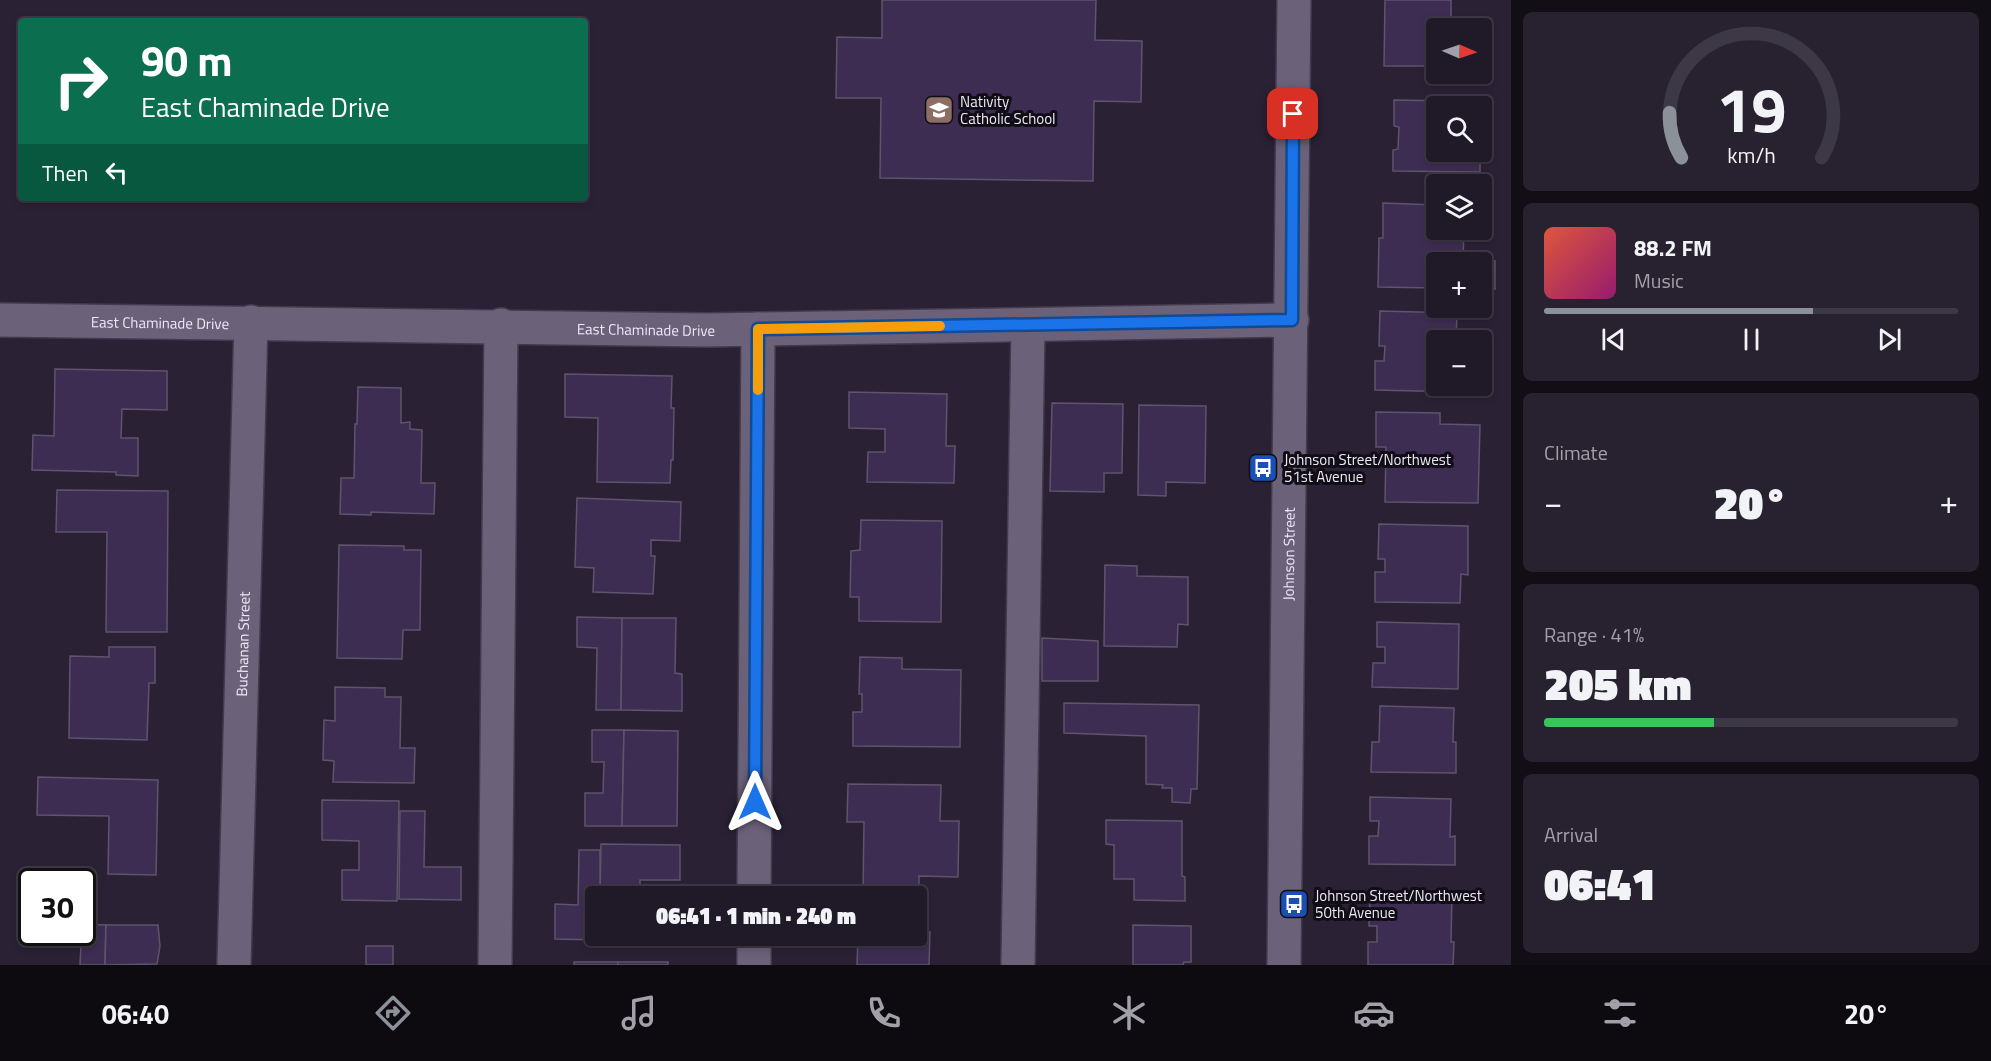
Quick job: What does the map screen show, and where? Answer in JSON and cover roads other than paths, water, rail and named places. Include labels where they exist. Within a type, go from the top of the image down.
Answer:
[{"type":"street","name":"Johnson Street","points":[[1284,965],[1294,0]]},
{"type":"street","name":"East Chaminade Drive","points":[[0,320],[758,329],[1292,320]]},
{"type":"street","name":"Buchanan Street","points":[[234,965],[251,322]]},
{"type":"street","points":[[495,965],[501,325]]},
{"type":"street","points":[[1018,965],[1028,325]]},
{"type":"street","points":[[754,886],[758,329]]},
{"type":"street","points":[[753,965],[754,946]]},
{"type":"place","name":"Nativity Catholic School","points":[[939,110]]},
{"type":"place","name":"Johnson Street/Northwest 51st Avenue","points":[[1263,468]]},
{"type":"place","name":"Johnson Street/Northwest 50th Avenue","points":[[1294,904]]}]
